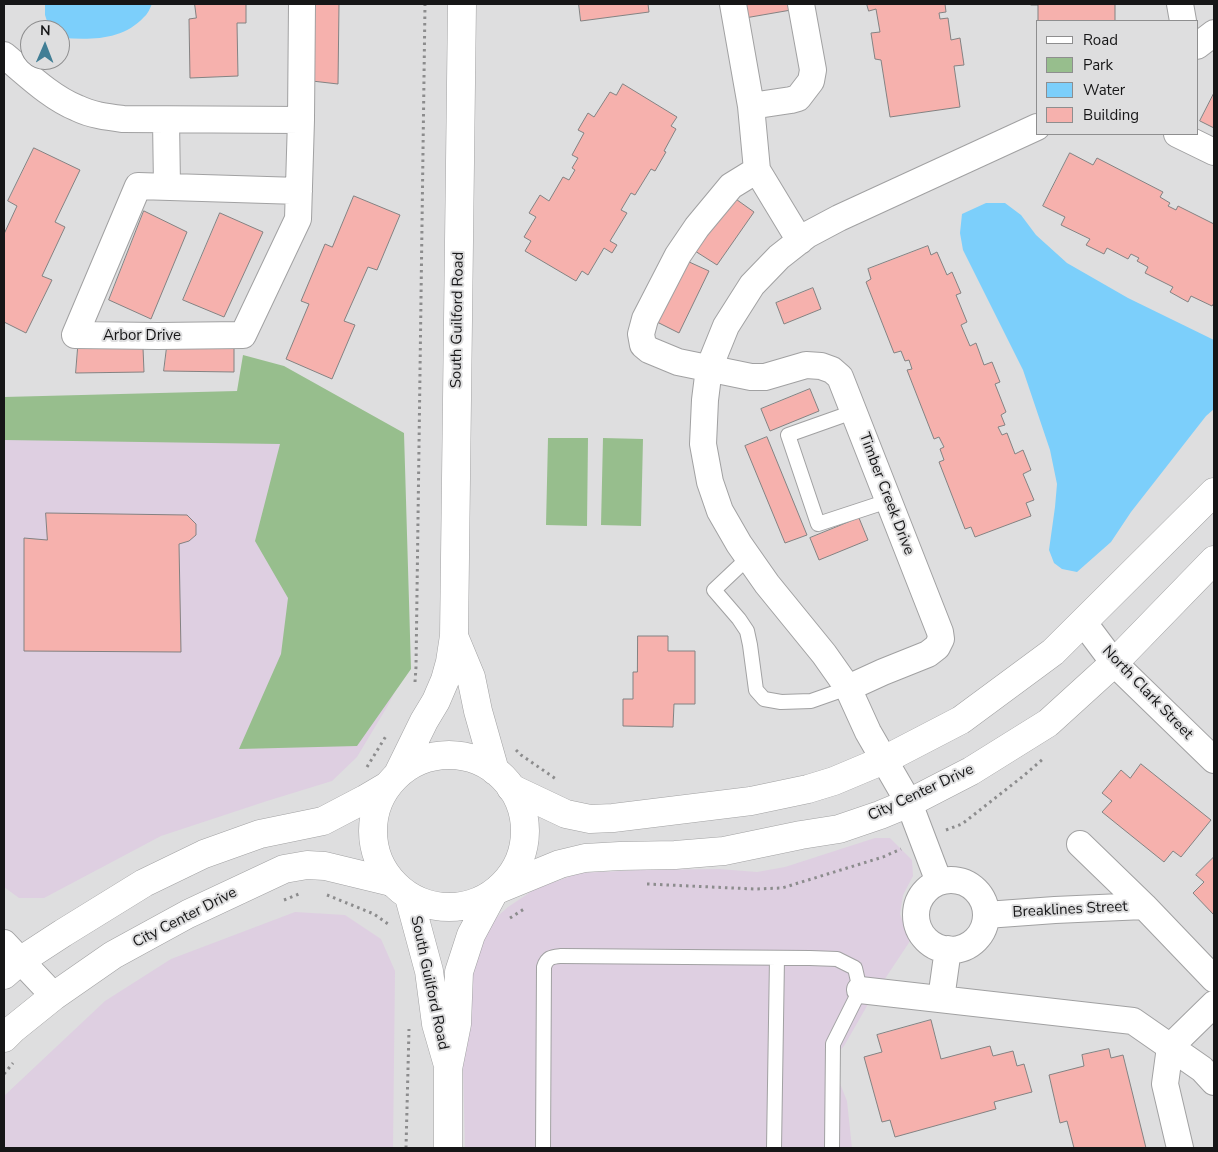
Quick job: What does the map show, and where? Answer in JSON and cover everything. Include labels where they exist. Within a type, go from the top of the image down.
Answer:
[{"type":"street","name":"Arbor Drive","points":[[298,191],[138,186],[75,335],[244,336],[298,219],[302,4]]},
{"type":"street","name":"South Guilford Road","points":[[393,780],[436,701],[445,680],[454,636],[462,4]]},
{"type":"street","points":[[733,4],[751,106],[758,170],[800,241]]},
{"type":"street","points":[[751,106],[798,98],[811,81],[813,70],[801,4]]},
{"type":"street","points":[[1180,4],[1183,20]]},
{"type":"street","points":[[1198,45],[1214,33]]},
{"type":"street","points":[[4,55],[61,99],[77,108],[98,115],[123,119],[301,120]]},
{"type":"street","points":[[166,120],[167,186]]},
{"type":"street","points":[[939,882],[908,803],[868,732],[848,688],[824,654],[767,584],[739,544],[720,511],[710,482],[703,444],[709,368],[726,326],[752,285],[779,257],[800,241],[839,218],[1036,127]]},
{"type":"street","points":[[1180,135],[1214,152]]},
{"type":"street","name":"Timber Creek Drive","points":[[758,170],[731,186],[697,228],[678,255],[645,320],[641,334],[643,345],[649,350],[678,362],[751,377],[765,377],[806,365],[821,366],[832,370],[840,377],[940,632],[941,639],[937,647],[928,654],[848,688]]},
{"type":"street","points":[[54,996],[9,960],[63,933],[144,883],[204,854],[260,834],[323,821],[365,799],[411,765],[424,759],[454,755],[482,763],[503,779],[566,814],[590,819],[751,801],[808,789],[884,760],[961,720],[1054,652],[1214,492]]},
{"type":"street","name":"City Center Drive","points":[[496,891],[533,874],[560,864],[585,858],[675,855],[724,851],[839,829],[908,803],[971,771],[1048,723],[1114,663],[1214,560]]},
{"type":"street","name":"North Clark Street","points":[[1084,623],[1114,663],[1214,760]]},
{"type":"street","name":"South Guilford Road","points":[[454,636],[471,677],[478,712],[503,779]]},
{"type":"street","points":[[393,780],[380,798],[375,812],[372,827],[376,856],[382,869],[400,889],[422,903],[452,908],[480,901],[496,891],[510,877],[518,863],[525,833],[524,816],[519,801],[503,779]]},
{"type":"street","points":[[1080,844],[1144,906]]},
{"type":"street","name":"City Center Drive","points":[[10,1049],[13,1029],[54,996],[113,955],[188,914],[284,869],[307,865],[325,866],[400,889]]},
{"type":"street","points":[[958,880],[975,889],[981,897],[986,915],[984,925],[974,940],[966,946],[948,949],[937,947],[928,941],[917,924],[916,914],[922,894],[930,887],[939,882],[958,880]]},
{"type":"street","name":"South Guilford Road","points":[[400,889],[429,971],[436,1024],[448,1069]]},
{"type":"street","name":"South Guilford Road","points":[[448,1148],[448,1069],[457,1024],[460,972],[471,935],[496,891]]},
{"type":"street","name":"Breaklines Street","points":[[986,915],[1144,906],[1214,978]]},
{"type":"street","points":[[941,999],[948,949]]},
{"type":"street","points":[[860,990],[1133,1021],[1202,1069],[1214,1082]]},
{"type":"street","points":[[1180,1148],[1165,1084],[1170,1047],[1214,1004]]},
{"type":"lane","points":[[853,412],[788,435],[818,524],[888,501]]},
{"type":"lane","points":[[749,558],[714,590],[747,631],[756,690],[764,699],[781,702],[811,701],[848,688]]},
{"type":"lane","points":[[543,1148],[544,967],[545,961],[551,957],[836,959],[855,968],[860,990],[833,1044],[832,1148]]},
{"type":"lane","points":[[774,1148],[777,958]]},
{"type":"path","points":[[414,688],[416,667],[425,4]]},
{"type":"path","points":[[363,774],[386,735]]},
{"type":"path","points":[[516,749],[521,755],[558,780]]},
{"type":"path","points":[[281,901],[306,892]]},
{"type":"path","points":[[320,892],[374,914],[388,923],[391,932]]},
{"type":"path","points":[[505,923],[525,908]]},
{"type":"path","points":[[406,1148],[409,1027]]},
{"type":"path","points":[[4,1074],[10,1049]]},
{"type":"shaded area","points":[[4,419],[393,439],[404,675],[357,757],[332,781],[161,836],[44,898],[19,898],[4,887]]},
{"type":"shaded area","points":[[875,838],[890,838],[912,860],[913,876],[903,895],[900,914],[910,941],[867,1006],[844,1046],[837,1054],[837,1076],[847,1101],[852,1148],[465,1148],[464,1000],[475,945],[490,923],[508,907],[535,889],[579,873],[719,869],[757,872],[785,867]]},
{"type":"shaded area","points":[[295,912],[345,915],[381,939],[395,971],[393,1148],[4,1148],[4,1096],[105,1001],[171,959]]},
{"type":"green space","points":[[243,355],[284,366],[404,433],[411,669],[357,746],[239,749],[281,654],[288,598],[255,541],[280,444],[4,440],[4,397],[237,391]]},
{"type":"green space","points":[[548,438],[588,438],[587,526],[546,525]]},
{"type":"green space","points":[[603,438],[643,439],[641,526],[601,525]]},
{"type":"water","points":[[45,4],[152,4],[149,11],[136,25],[106,37],[70,38],[70,20],[47,20]]},
{"type":"water","points":[[986,203],[1005,203],[1021,215],[1036,235],[1067,263],[1128,298],[1214,340],[1214,409],[1206,416],[1131,512],[1111,542],[1077,572],[1062,569],[1054,563],[1049,550],[1057,484],[1050,450],[1023,370],[963,250],[960,233],[962,214]]},
{"type":"building","points":[[195,4],[246,4],[246,23],[237,23],[238,76],[190,78],[189,19],[196,18]]},
{"type":"building","points":[[313,4],[339,4],[338,84],[312,81]]},
{"type":"building","points":[[579,4],[648,4],[649,12],[581,21]]},
{"type":"building","points":[[743,4],[790,4],[791,10],[745,18]]},
{"type":"building","points":[[867,4],[945,4],[946,12],[939,13],[940,19],[948,18],[951,40],[960,38],[964,65],[954,66],[960,107],[890,117],[881,60],[875,59],[871,33],[880,32],[876,9],[869,11]]},
{"type":"building","points":[[1115,4],[1115,20],[1038,20],[1038,5],[1031,5]]},
{"type":"building","points":[[623,84],[677,117],[671,126],[676,129],[655,171],[651,169],[635,195],[631,193],[621,210],[627,213],[610,241],[617,245],[612,253],[604,248],[588,275],[582,271],[576,281],[525,251],[531,241],[524,237],[536,217],[529,213],[540,195],[549,201],[563,177],[569,180],[575,170],[572,168],[578,158],[572,155],[584,133],[578,130],[588,113],[594,117],[610,92],[616,95]]},
{"type":"building","points":[[1214,93],[1214,128],[1200,121]]},
{"type":"building","points":[[34,148],[80,170],[55,222],[65,227],[42,276],[52,280],[26,333],[4,322],[4,234],[17,206],[8,201]]},
{"type":"building","points":[[1070,153],[1093,165],[1097,158],[1163,192],[1160,197],[1170,203],[1168,206],[1176,210],[1178,206],[1214,224],[1214,303],[1212,306],[1191,296],[1188,302],[1170,292],[1173,287],[1145,273],[1148,267],[1137,261],[1139,258],[1131,254],[1128,259],[1107,248],[1104,254],[1086,245],[1090,239],[1061,225],[1065,217],[1043,206]]},
{"type":"building","points":[[354,196],[400,215],[377,270],[368,267],[344,321],[355,325],[332,379],[286,359],[309,304],[301,301],[325,244],[332,247]]},
{"type":"building","points":[[733,197],[754,212],[717,265],[695,251]]},
{"type":"building","points":[[144,211],[187,232],[151,319],[109,300]]},
{"type":"building","points":[[220,213],[263,232],[224,317],[183,300]]},
{"type":"building","points":[[928,246],[931,255],[937,252],[947,275],[952,272],[961,293],[956,295],[967,322],[961,325],[970,346],[976,343],[984,365],[992,362],[1000,382],[995,384],[1006,412],[1001,415],[1005,425],[998,427],[1002,435],[1007,433],[1015,454],[1023,450],[1031,470],[1023,474],[1034,500],[1026,503],[1031,516],[975,537],[971,527],[965,529],[939,462],[944,460],[940,449],[944,447],[939,437],[934,439],[907,370],[912,369],[909,360],[905,361],[901,351],[894,353],[866,282],[871,279],[868,269]]},
{"type":"building","points":[[687,261],[709,271],[679,333],[657,322]]},
{"type":"building","points":[[813,288],[821,309],[784,324],[776,303]]},
{"type":"building","points":[[167,347],[234,348],[234,372],[164,371]]},
{"type":"building","points":[[78,348],[143,348],[144,372],[76,373]]},
{"type":"building","points":[[810,389],[819,411],[770,431],[761,409]]},
{"type":"building","points":[[767,437],[807,535],[785,543],[745,446]]},
{"type":"building","points":[[46,513],[187,515],[196,524],[196,535],[189,541],[179,544],[181,652],[24,651],[24,538],[47,540]]},
{"type":"building","points":[[859,518],[868,540],[819,560],[810,538]]},
{"type":"building","points":[[638,636],[668,636],[668,651],[695,651],[695,704],[674,704],[673,727],[623,726],[623,699],[633,699],[633,672],[637,672]]},
{"type":"building","points":[[1141,764],[1211,820],[1181,857],[1173,851],[1164,862],[1102,812],[1112,801],[1102,793],[1121,770],[1130,778]]},
{"type":"building","points":[[1214,857],[1214,915],[1193,893],[1204,882],[1196,875]]},
{"type":"building","points":[[931,1020],[941,1059],[990,1046],[993,1056],[1013,1051],[1017,1066],[1024,1064],[1032,1092],[994,1102],[996,1109],[895,1137],[890,1120],[882,1122],[864,1057],[882,1052],[877,1035]]},
{"type":"building","points":[[1109,1049],[1111,1058],[1123,1055],[1146,1148],[1074,1148],[1067,1121],[1060,1123],[1049,1075],[1084,1066],[1082,1055]]}]
